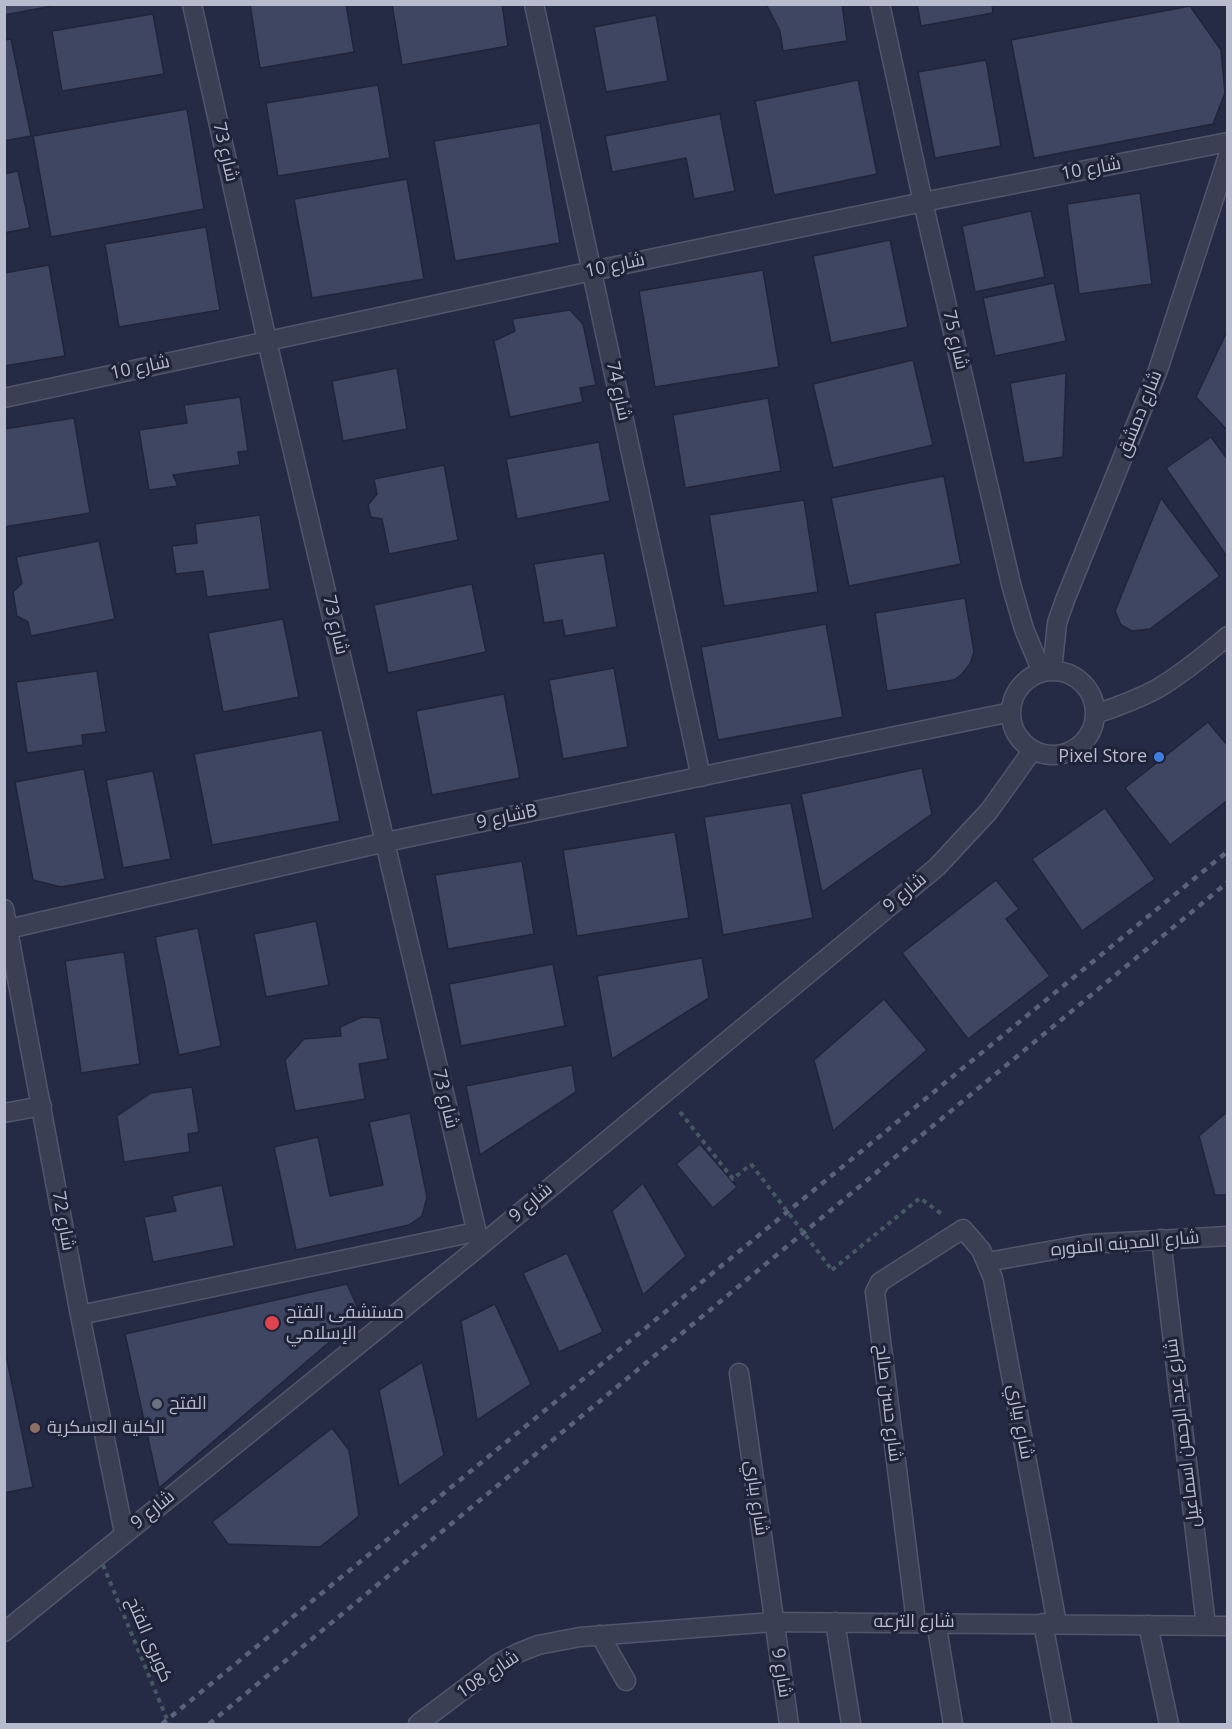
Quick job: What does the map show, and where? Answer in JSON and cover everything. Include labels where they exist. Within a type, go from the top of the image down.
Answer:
[{"type":"street","name":"شارع 73","points":[[192,4],[267,341],[478,1239]]},
{"type":"street","name":"شارع 74","points":[[534,4],[701,777]]},
{"type":"street","name":"شارع 75","points":[[880,4],[1011,584],[1024,628],[1047,671]]},
{"type":"street","name":"شارع 10","points":[[4,398],[592,271],[1227,142]]},
{"type":"street","name":"شارع دمشق","points":[[1047,671],[1057,623],[1065,600],[1158,370],[1227,156]]},
{"type":"street","points":[[1096,714],[1128,703],[1159,688],[1227,636]]},
{"type":"street","points":[[1047,671],[1066,672],[1078,678],[1088,688],[1094,701],[1096,714],[1092,732],[1081,745],[1066,754],[1049,756],[1032,751],[1021,741],[1013,727],[1011,712],[1015,694],[1026,680],[1047,671]]},
{"type":"street","name":"شارع 9B","points":[[7,930],[386,842],[1011,712]]},
{"type":"street","name":"شارع 9","points":[[4,1632],[478,1239],[665,1092],[937,867],[988,811],[1032,751]]},
{"type":"street","name":"شارع 72","points":[[4,909],[80,1315],[124,1533]]},
{"type":"street","points":[[4,1113],[42,1106]]},
{"type":"street","name":"شارع بياري","points":[[963,1229],[973,1239],[987,1262],[997,1296],[1050,1624],[1062,1725]]},
{"type":"street","name":"شارع حسن صالح","points":[[916,1622],[875,1292],[880,1282],[963,1229]]},
{"type":"street","name":"شارع المدينه المنوره","points":[[987,1262],[1088,1244],[1227,1236]]},
{"type":"street","points":[[80,1315],[478,1239]]},
{"type":"street","name":"شارع عبد الرحمن اسماعيل","points":[[1161,1239],[1206,1626]]},
{"type":"street","name":"شارع بباري","points":[[739,1373],[773,1622]]},
{"type":"street","name":"شارع 9","points":[[773,1622],[789,1725]]},
{"type":"street","name":"شارع الترعه","points":[[600,1635],[773,1622],[1227,1626]]},
{"type":"street","points":[[835,1622],[851,1725]]},
{"type":"street","points":[[936,1622],[953,1725]]},
{"type":"street","points":[[1148,1624],[1169,1725]]},
{"type":"street","points":[[600,1635],[626,1681]]},
{"type":"street","name":"شارع 108","points":[[418,1725],[499,1663],[518,1653],[559,1640],[600,1635]]},
{"type":"path","points":[[665,1092],[734,1179],[751,1164],[832,1270],[920,1198]]},
{"type":"path","name":"كوبرى الفتح","points":[[103,1565],[170,1725]]},
{"type":"building","points":[[4,4],[63,4],[4,15]]},
{"type":"building","points":[[250,4],[346,4],[354,52],[260,68]]},
{"type":"building","points":[[392,4],[502,4],[508,46],[402,65]]},
{"type":"building","points":[[766,4],[842,4],[847,41],[783,51],[780,31]]},
{"type":"building","points":[[917,4],[992,4],[993,13],[921,26]]},
{"type":"building","points":[[1190,6],[1221,50],[1225,93],[1213,124],[1034,158],[1011,40]]},
{"type":"building","points":[[153,14],[164,74],[62,91],[52,31]]},
{"type":"building","points":[[656,15],[668,81],[606,92],[594,27]]},
{"type":"building","points":[[11,39],[31,136],[4,141],[4,40]]},
{"type":"building","points":[[986,60],[1001,146],[935,158],[918,72]]},
{"type":"building","points":[[858,80],[877,174],[774,195],[755,101]]},
{"type":"building","points":[[378,85],[390,158],[278,176],[266,103]]},
{"type":"building","points":[[187,109],[204,209],[51,237],[33,136]]},
{"type":"building","points":[[720,114],[735,191],[694,199],[686,158],[612,172],[605,136]]},
{"type":"building","points":[[540,123],[560,243],[455,261],[434,141]]},
{"type":"building","points":[[18,171],[30,228],[4,233],[4,174]]},
{"type":"building","points":[[407,179],[424,279],[312,298],[294,199]]},
{"type":"building","points":[[1140,193],[1152,284],[1079,294],[1067,204]]},
{"type":"building","points":[[1031,211],[1045,277],[975,292],[962,226]]},
{"type":"building","points":[[206,227],[220,310],[119,327],[105,244]]},
{"type":"building","points":[[890,240],[908,327],[831,343],[813,256]]},
{"type":"building","points":[[49,265],[65,356],[4,366],[4,273]]},
{"type":"building","points":[[763,270],[779,367],[655,387],[639,291]]},
{"type":"building","points":[[1054,283],[1066,341],[995,356],[983,298]]},
{"type":"building","points":[[570,310],[583,324],[596,385],[580,388],[583,402],[510,417],[494,341],[515,331],[512,319]]},
{"type":"building","points":[[1228,329],[1228,430],[1227,430],[1196,397]]},
{"type":"building","points":[[913,360],[933,445],[833,468],[813,384]]},
{"type":"building","points":[[397,368],[407,429],[343,441],[332,381]]},
{"type":"building","points":[[1066,373],[1063,457],[1024,463],[1010,383]]},
{"type":"building","points":[[240,397],[248,451],[238,452],[240,465],[173,475],[178,486],[149,490],[139,430],[187,423],[184,405]]},
{"type":"building","points":[[768,398],[781,471],[685,488],[673,415]]},
{"type":"building","points":[[74,418],[90,513],[4,527],[4,429]]},
{"type":"building","points":[[1211,437],[1228,460],[1228,558],[1166,468]]},
{"type":"building","points":[[599,442],[610,501],[517,519],[506,459]]},
{"type":"building","points":[[444,465],[458,540],[389,554],[382,519],[371,517],[368,505],[377,494],[374,479]]},
{"type":"building","points":[[944,476],[961,564],[849,586],[831,498]]},
{"type":"building","points":[[1161,498],[1220,576],[1150,629],[1132,631],[1121,625],[1115,611]]},
{"type":"building","points":[[804,500],[818,592],[724,606],[709,515]]},
{"type":"building","points":[[260,515],[270,589],[207,597],[203,571],[176,574],[172,546],[197,543],[195,524]]},
{"type":"building","points":[[99,541],[115,619],[31,636],[28,622],[17,616],[13,592],[22,583],[16,557]]},
{"type":"building","points":[[604,553],[617,627],[565,636],[562,620],[544,623],[534,564]]},
{"type":"building","points":[[472,584],[486,652],[388,673],[374,605]]},
{"type":"building","points":[[965,598],[974,652],[970,664],[962,674],[954,680],[887,691],[875,613]]},
{"type":"building","points":[[283,619],[299,697],[223,712],[208,633]]},
{"type":"building","points":[[826,624],[843,717],[718,740],[701,647]]},
{"type":"building","points":[[614,668],[628,747],[563,759],[549,680]]},
{"type":"building","points":[[97,671],[106,732],[82,735],[83,745],[27,753],[16,682]]},
{"type":"building","points":[[504,694],[520,778],[432,795],[416,711]]},
{"type":"building","points":[[1208,722],[1228,746],[1228,800],[1170,845],[1125,788]]},
{"type":"building","points":[[322,730],[340,821],[212,845],[194,754]]},
{"type":"building","points":[[922,768],[932,814],[822,892],[801,794]]},
{"type":"building","points":[[84,769],[105,879],[61,887],[33,880],[15,782]]},
{"type":"building","points":[[153,771],[171,859],[123,868],[106,780]]},
{"type":"building","points":[[791,803],[813,918],[723,935],[704,817]]},
{"type":"building","points":[[1105,808],[1155,879],[1082,931],[1032,859]]},
{"type":"building","points":[[675,832],[689,918],[577,936],[563,850]]},
{"type":"building","points":[[522,861],[534,934],[448,949],[435,875]]},
{"type":"building","points":[[996,880],[1019,909],[1006,919],[1050,976],[968,1039],[902,953]]},
{"type":"building","points":[[316,921],[329,985],[266,997],[254,934]]},
{"type":"building","points":[[198,928],[221,1046],[179,1055],[155,937]]},
{"type":"building","points":[[124,952],[140,1064],[81,1073],[65,961]]},
{"type":"building","points":[[702,958],[709,998],[612,1059],[597,976]]},
{"type":"building","points":[[553,964],[565,1026],[461,1046],[449,984]]},
{"type":"building","points":[[884,999],[927,1050],[833,1131],[814,1060]]},
{"type":"building","points":[[362,1017],[380,1018],[388,1059],[359,1064],[365,1099],[295,1111],[285,1060],[304,1039],[341,1036],[340,1027]]},
{"type":"building","points":[[572,1065],[576,1092],[480,1155],[466,1086]]},
{"type":"building","points":[[192,1087],[199,1132],[188,1134],[190,1152],[124,1162],[117,1116],[151,1093]]},
{"type":"building","points":[[1228,1111],[1228,1195],[1215,1195],[1199,1136]]},
{"type":"building","points":[[410,1113],[427,1197],[422,1216],[409,1225],[296,1250],[274,1147],[318,1137],[330,1196],[383,1185],[369,1122]]},
{"type":"building","points":[[700,1144],[737,1187],[713,1208],[676,1164]]},
{"type":"building","points":[[643,1183],[686,1256],[643,1295],[612,1211]]},
{"type":"building","points":[[222,1185],[234,1246],[153,1262],[144,1217],[176,1211],[172,1196]]},
{"type":"building","points":[[567,1253],[603,1332],[559,1352],[523,1273]]},
{"type":"building","points":[[347,1284],[361,1315],[159,1488],[125,1334]]},
{"type":"building","points":[[495,1304],[531,1384],[477,1420],[461,1321]]},
{"type":"building","points":[[4,1345],[33,1487],[4,1493]]},
{"type":"building","points":[[422,1362],[444,1455],[399,1486],[379,1390]]},
{"type":"building","points":[[332,1428],[349,1450],[359,1516],[320,1547],[228,1544],[212,1522]]},
{"type":"railway","points":[[162,1724],[1228,851]]},
{"type":"railway","points":[[209,1724],[1228,882]]},
{"type":"place","name":"Pixel Store","points":[[1159,757]]},
{"type":"place","name":"مستشفى الفتح الإسلامي","points":[[272,1323]]},
{"type":"place","name":"الفتح","points":[[157,1404]]},
{"type":"place","name":"الكلية العسكرية","points":[[35,1428]]}]
